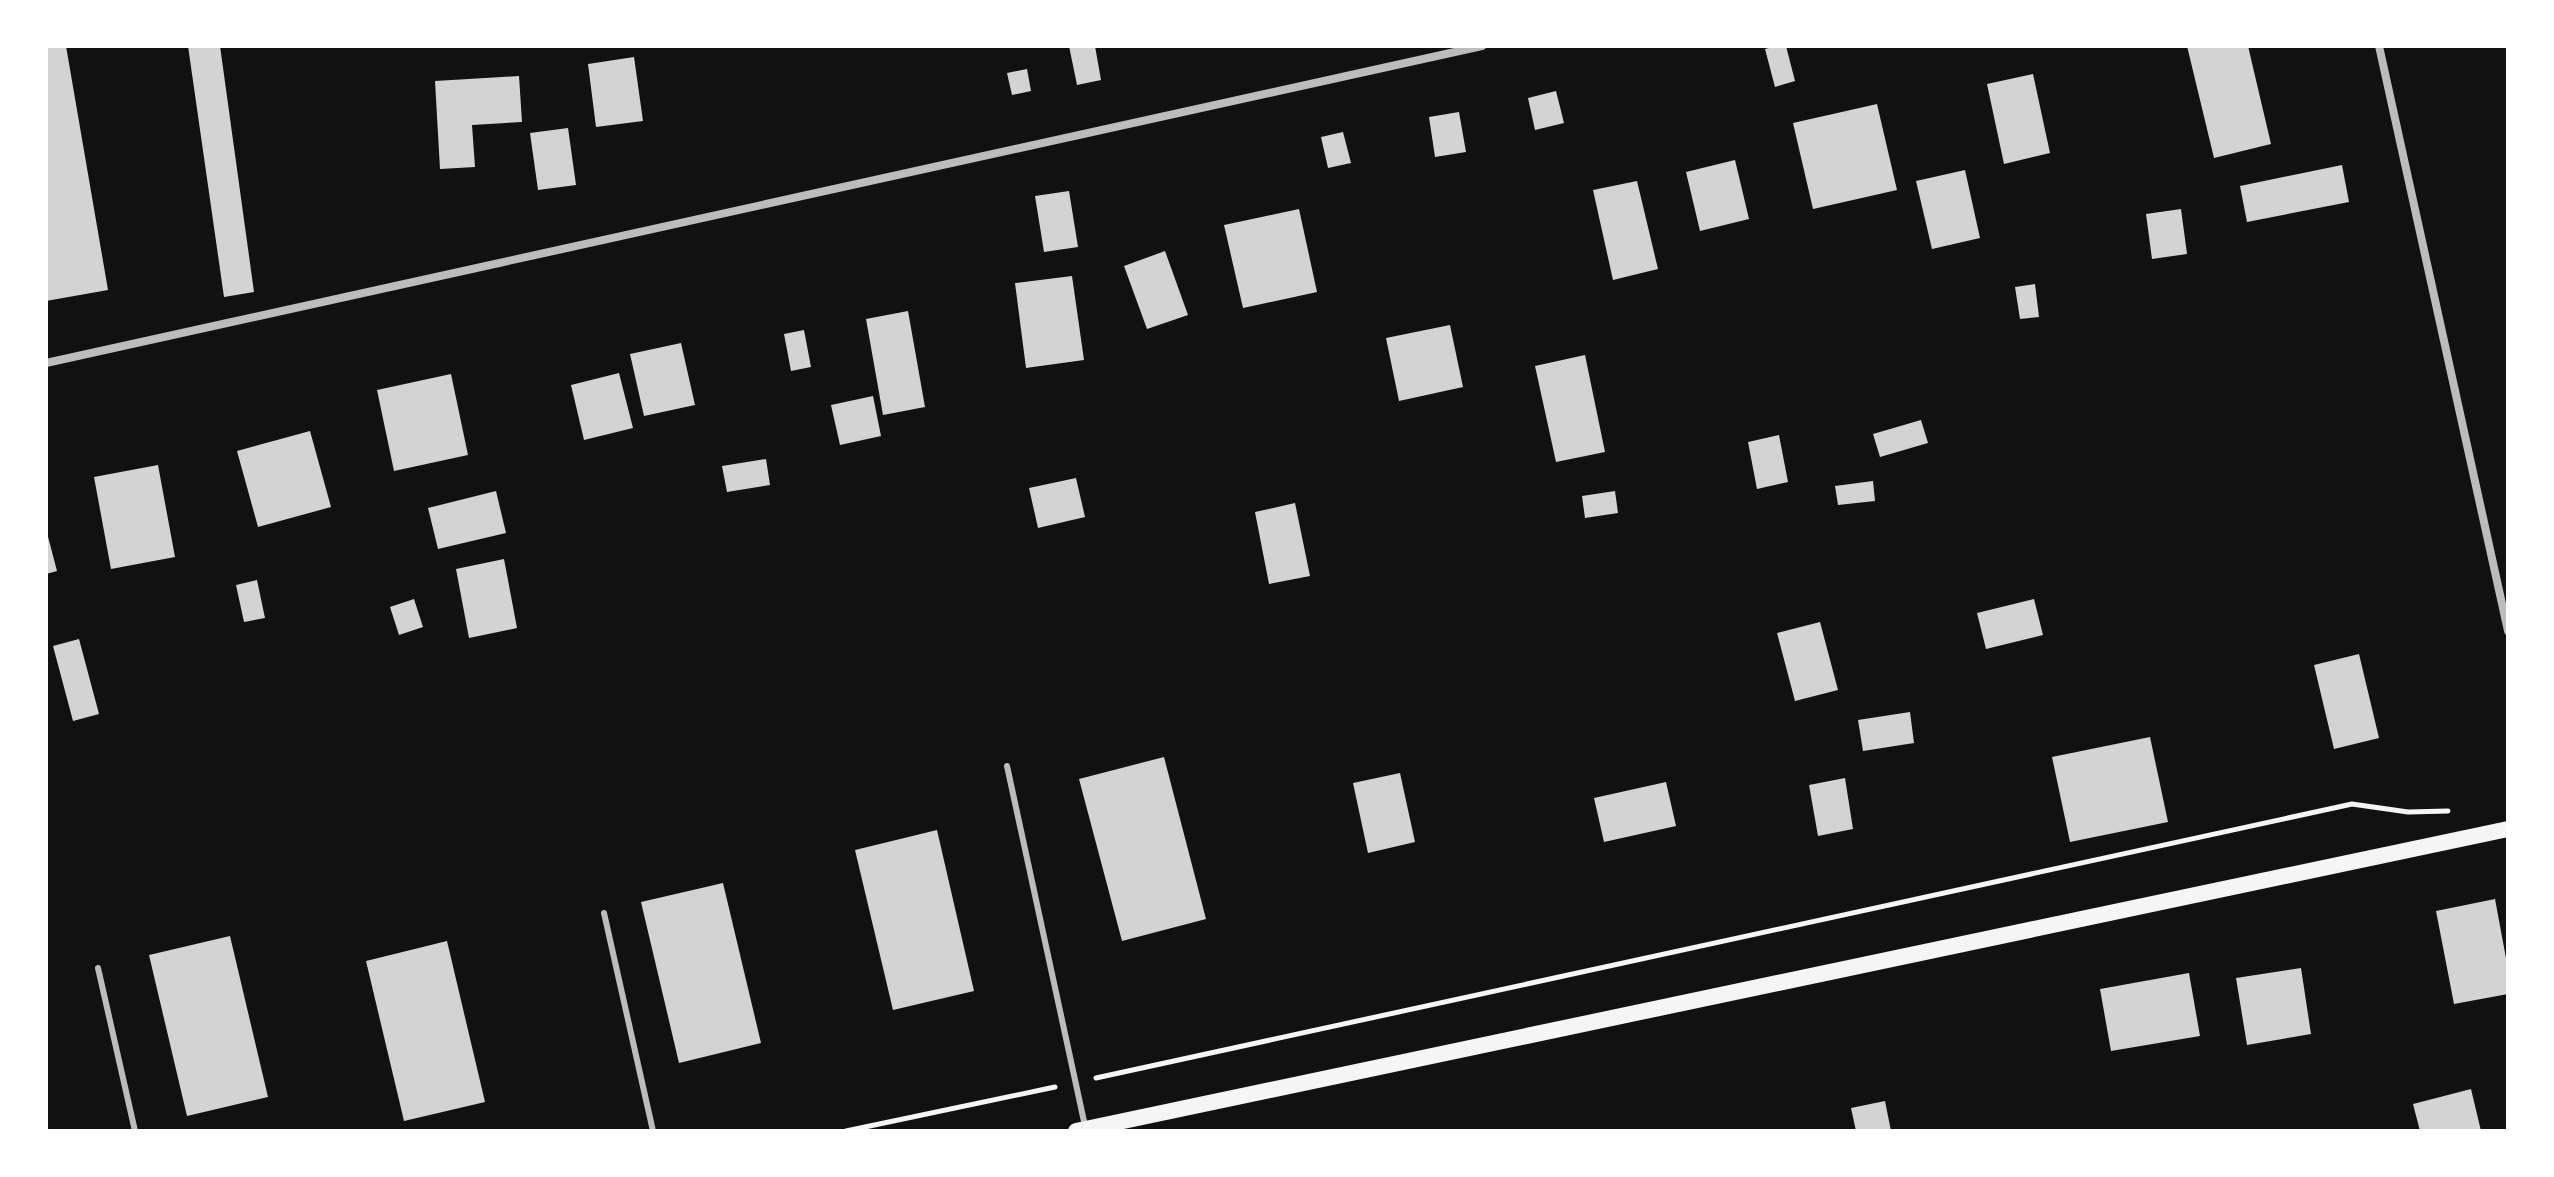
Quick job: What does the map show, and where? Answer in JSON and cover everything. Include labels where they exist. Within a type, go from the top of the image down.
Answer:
[{"type":"main road","points":[[1081,1130],[2508,829]]},
{"type":"street","points":[[46,363],[1482,46]]},
{"type":"street","points":[[2379,46],[2508,631]]},
{"type":"lane","points":[[1007,766],[1075,1082],[1081,1130]]},
{"type":"lane","points":[[604,913],[653,1131]]},
{"type":"lane","points":[[98,968],[135,1131]]},
{"type":"path","points":[[846,1131],[2352,804],[2408,812],[2451,811]]},
{"type":"building","points":[[46,46],[66,46],[108,290],[46,301]]},
{"type":"building","points":[[188,46],[220,46],[254,292],[224,297]]},
{"type":"building","points":[[1069,46],[1095,46],[1101,80],[1077,85]]},
{"type":"building","points":[[1786,46],[1795,81],[1775,87],[1765,49]]},
{"type":"building","points":[[2187,46],[2248,46],[2271,144],[2214,158]]},
{"type":"building","points":[[634,57],[643,121],[596,127],[588,64]]},
{"type":"building","points":[[1027,69],[1031,91],[1012,95],[1007,73]]},
{"type":"building","points":[[2033,74],[2050,153],[2004,164],[1987,84]]},
{"type":"building","points":[[519,76],[522,122],[472,125],[475,167],[440,169],[435,81]]},
{"type":"building","points":[[1556,91],[1564,123],[1535,130],[1528,98]]},
{"type":"building","points":[[1877,104],[1897,190],[1813,209],[1793,123]]},
{"type":"building","points":[[1459,112],[1466,152],[1435,157],[1429,117]]},
{"type":"building","points":[[568,128],[576,185],[538,190],[530,133]]},
{"type":"building","points":[[1343,132],[1351,163],[1328,168],[1321,137]]},
{"type":"building","points":[[1735,160],[1749,219],[1700,231],[1686,172]]},
{"type":"building","points":[[2342,165],[2349,202],[2247,222],[2240,186]]},
{"type":"building","points":[[1965,170],[1980,238],[1932,249],[1916,181]]},
{"type":"building","points":[[1637,181],[1658,269],[1613,280],[1593,190]]},
{"type":"building","points":[[1069,191],[1078,247],[1044,252],[1035,196]]},
{"type":"building","points":[[1299,209],[1317,292],[1243,308],[1224,225]]},
{"type":"building","points":[[2181,209],[2187,254],[2152,259],[2146,214]]},
{"type":"building","points":[[1165,251],[1188,315],[1147,329],[1124,266]]},
{"type":"building","points":[[1072,276],[1084,360],[1026,368],[1015,283]]},
{"type":"building","points":[[2035,284],[2039,317],[2020,319],[2015,287]]},
{"type":"building","points":[[908,311],[925,407],[883,415],[866,319]]},
{"type":"building","points":[[1450,325],[1463,387],[1399,401],[1386,338]]},
{"type":"building","points":[[804,330],[811,367],[791,371],[784,334]]},
{"type":"building","points":[[681,343],[695,405],[644,416],[630,354]]},
{"type":"building","points":[[1585,355],[1605,452],[1556,462],[1535,366]]},
{"type":"building","points":[[619,373],[633,428],[584,440],[571,385]]},
{"type":"building","points":[[451,374],[468,455],[394,471],[377,390]]},
{"type":"building","points":[[873,396],[881,436],[840,445],[831,405]]},
{"type":"building","points":[[1921,420],[1928,443],[1880,457],[1873,434]]},
{"type":"building","points":[[310,431],[331,507],[258,527],[237,451]]},
{"type":"building","points":[[1779,435],[1788,482],[1757,489],[1748,442]]},
{"type":"building","points":[[766,459],[770,485],[727,492],[722,466]]},
{"type":"building","points":[[158,465],[175,557],[111,569],[94,477]]},
{"type":"building","points":[[1076,478],[1085,517],[1038,528],[1029,488]]},
{"type":"building","points":[[1873,481],[1875,501],[1838,505],[1835,486]]},
{"type":"building","points":[[496,491],[506,533],[438,549],[428,508]]},
{"type":"building","points":[[1615,491],[1618,513],[1585,518],[1582,496]]},
{"type":"building","points":[[1295,503],[1310,576],[1269,584],[1255,512]]},
{"type":"building","points":[[46,529],[57,571],[46,574]]},
{"type":"building","points":[[504,559],[517,628],[469,638],[456,569]]},
{"type":"building","points":[[257,580],[265,618],[244,622],[236,585]]},
{"type":"building","points":[[414,599],[423,627],[399,635],[390,607]]},
{"type":"building","points":[[2034,599],[2043,635],[1986,649],[1977,613]]},
{"type":"building","points":[[1820,622],[1838,690],[1795,701],[1777,633]]},
{"type":"building","points":[[79,639],[99,714],[73,721],[53,646]]},
{"type":"building","points":[[2359,654],[2379,738],[2334,749],[2314,665]]},
{"type":"building","points":[[1910,712],[1914,743],[1863,751],[1858,720]]},
{"type":"building","points":[[2150,737],[2168,822],[2070,842],[2052,757]]},
{"type":"building","points":[[1164,757],[1206,919],[1122,941],[1079,779]]},
{"type":"building","points":[[1400,773],[1415,842],[1368,853],[1353,783]]},
{"type":"building","points":[[1845,778],[1853,829],[1818,836],[1809,785]]},
{"type":"building","points":[[1666,782],[1676,826],[1604,842],[1594,798]]},
{"type":"building","points":[[937,830],[974,991],[893,1010],[855,850]]},
{"type":"building","points":[[723,883],[761,1043],[679,1063],[641,902]]},
{"type":"building","points":[[2495,899],[2508,969],[2508,994],[2454,1004],[2436,911]]},
{"type":"building","points":[[230,936],[268,1097],[187,1116],[149,955]]},
{"type":"building","points":[[447,941],[485,1102],[404,1121],[366,961]]},
{"type":"building","points":[[2301,968],[2311,1034],[2247,1045],[2236,978]]},
{"type":"building","points":[[2189,973],[2200,1036],[2111,1051],[2100,989]]},
{"type":"building","points":[[2471,1089],[2481,1131],[2420,1131],[2413,1104]]},
{"type":"building","points":[[1885,1101],[1891,1131],[1856,1131],[1851,1108]]}]
